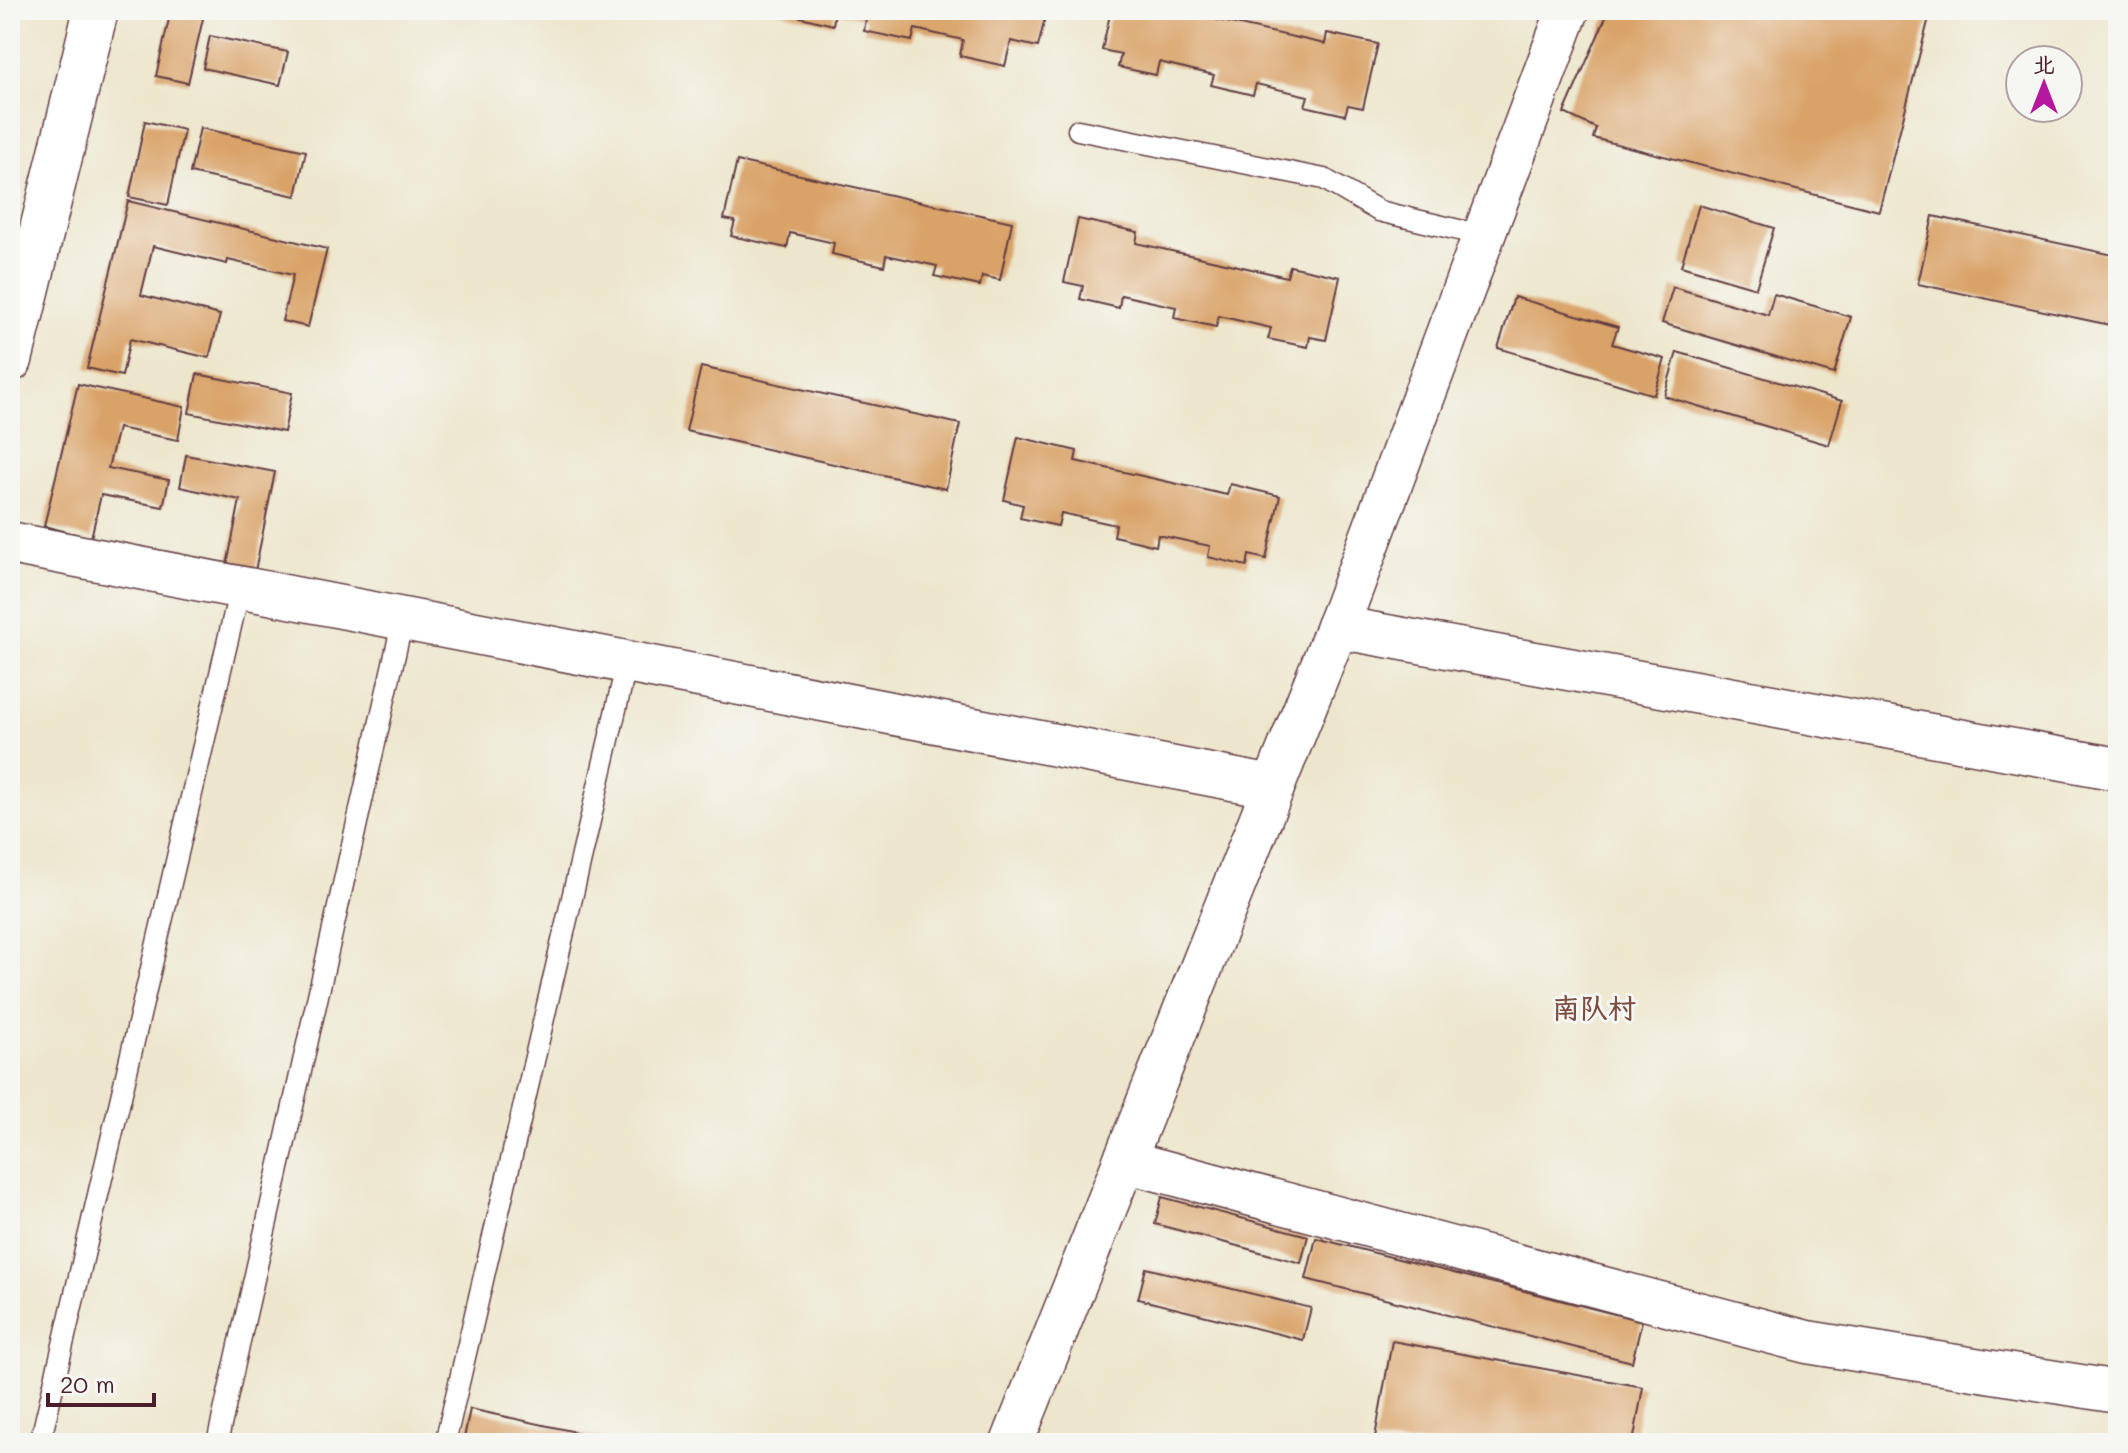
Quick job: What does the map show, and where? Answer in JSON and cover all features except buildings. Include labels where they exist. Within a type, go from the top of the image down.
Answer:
[{"type":"street","points":[[10,360],[96,10]]},
{"type":"street","points":[[1012,1443],[1337,627],[1568,10]]},
{"type":"street","points":[[10,543],[1273,787]]},
{"type":"street","points":[[1337,627],[2118,769]]},
{"type":"street","points":[[1124,1161],[1807,1342],[2118,1392]]},
{"type":"lane","points":[[1078,130],[1324,179],[1379,211],[1484,236]]},
{"type":"lane","points":[[40,1443],[240,588]]},
{"type":"lane","points":[[217,1443],[403,619]]},
{"type":"lane","points":[[445,1443],[627,662]]},
{"type":"district","name":"南队村","points":[[1594,1008]]}]
